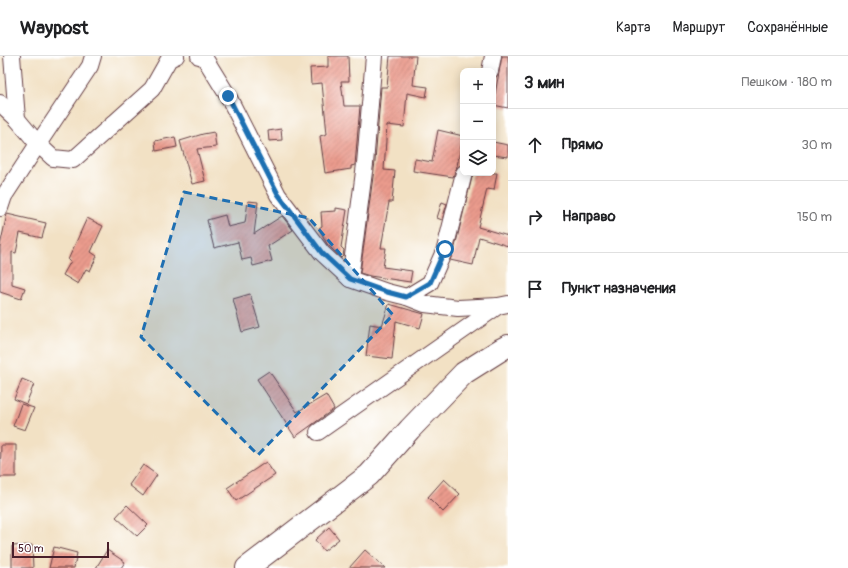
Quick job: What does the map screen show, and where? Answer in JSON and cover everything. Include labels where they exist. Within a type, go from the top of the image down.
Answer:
[{"type":"street","points":[[12,56],[17,119]]},
{"type":"street","points":[[0,208],[4,196],[90,66],[93,56]]},
{"type":"street","points":[[0,103],[53,158],[73,160],[152,89],[169,59],[176,56]]},
{"type":"street","points":[[199,56],[204,57],[228,96],[278,194],[322,253],[350,279],[425,304],[458,308],[503,305]]},
{"type":"street","points":[[350,279],[365,164],[374,56]]},
{"type":"street","points":[[491,68],[494,56]]},
{"type":"street","points":[[406,297],[430,283],[445,249],[463,176]]},
{"type":"street","points":[[318,432],[503,305]]},
{"type":"street","points":[[247,568],[368,475],[464,373],[508,346]]},
{"type":"highlighted area","points":[[184,192],[309,218],[393,315],[258,455],[141,337]]},
{"type":"building","points":[[328,56],[348,56],[349,81],[341,81],[344,106],[360,106],[355,165],[351,166],[351,169],[325,173],[320,136],[327,134],[322,83],[311,84],[310,68],[328,67]]},
{"type":"building","points":[[390,56],[416,56],[413,85],[428,87],[426,97],[407,93],[404,127],[387,125],[384,170],[395,171],[392,202],[389,202],[381,248],[386,248],[383,267],[412,271],[410,282],[360,273],[375,162],[381,87],[387,87]]},
{"type":"building","points":[[502,56],[508,56],[508,108],[496,106],[496,89]]},
{"type":"building","points":[[281,129],[282,140],[269,141],[268,131]]},
{"type":"building","points":[[438,130],[460,135],[460,151],[453,177],[413,171],[415,159],[432,162]]},
{"type":"building","points":[[214,132],[216,147],[197,149],[205,181],[192,184],[180,141]]},
{"type":"building","points":[[175,137],[177,147],[156,151],[155,141]]},
{"type":"building","points":[[496,143],[508,145],[508,157],[496,155]]},
{"type":"building","points":[[497,173],[494,190],[487,189],[478,227],[508,236],[508,246],[479,237],[473,265],[450,260],[454,251],[472,176],[496,176]]},
{"type":"building","points":[[248,201],[258,202],[254,234],[282,216],[293,230],[268,246],[272,261],[253,266],[251,258],[242,260],[238,242],[214,248],[207,220],[225,215],[228,227],[245,223]]},
{"type":"building","points":[[442,202],[447,204],[442,220],[437,218]]},
{"type":"building","points":[[336,208],[347,210],[341,247],[344,250],[341,258],[327,244],[319,228],[322,226],[321,212],[336,211]]},
{"type":"building","points":[[7,214],[46,223],[42,238],[20,233],[16,253],[12,252],[12,284],[25,288],[21,299],[0,292],[0,246]]},
{"type":"building","points":[[87,218],[103,226],[91,252],[97,256],[90,271],[86,269],[78,284],[63,275],[71,261],[68,260]]},
{"type":"building","points":[[250,294],[260,327],[242,332],[233,299]]},
{"type":"building","points":[[389,304],[424,314],[420,328],[396,321],[392,359],[366,356],[370,324],[382,326]]},
{"type":"building","points":[[269,371],[297,412],[326,395],[334,409],[295,437],[257,379]]},
{"type":"building","points":[[22,379],[34,384],[26,404],[14,399]]},
{"type":"building","points":[[21,404],[34,408],[25,430],[13,426]]},
{"type":"building","points":[[1,445],[16,445],[16,477],[0,477]]},
{"type":"building","points":[[266,462],[275,475],[236,501],[227,488]]},
{"type":"building","points":[[143,465],[157,475],[143,496],[129,485]]},
{"type":"building","points":[[444,479],[460,494],[443,512],[428,497]]},
{"type":"building","points":[[127,505],[148,525],[137,536],[116,517]]},
{"type":"building","points":[[329,527],[339,539],[324,551],[315,540]]},
{"type":"building","points":[[32,545],[33,568],[12,568],[12,546]]},
{"type":"building","points":[[54,547],[77,553],[74,568],[49,568]]},
{"type":"building","points":[[107,550],[125,562],[121,568],[96,568]]},
{"type":"building","points":[[365,550],[385,568],[349,568]]},
{"type":"route","points":[[228,96],[278,194],[322,253],[350,279],[406,297],[430,283],[445,249]]}]
